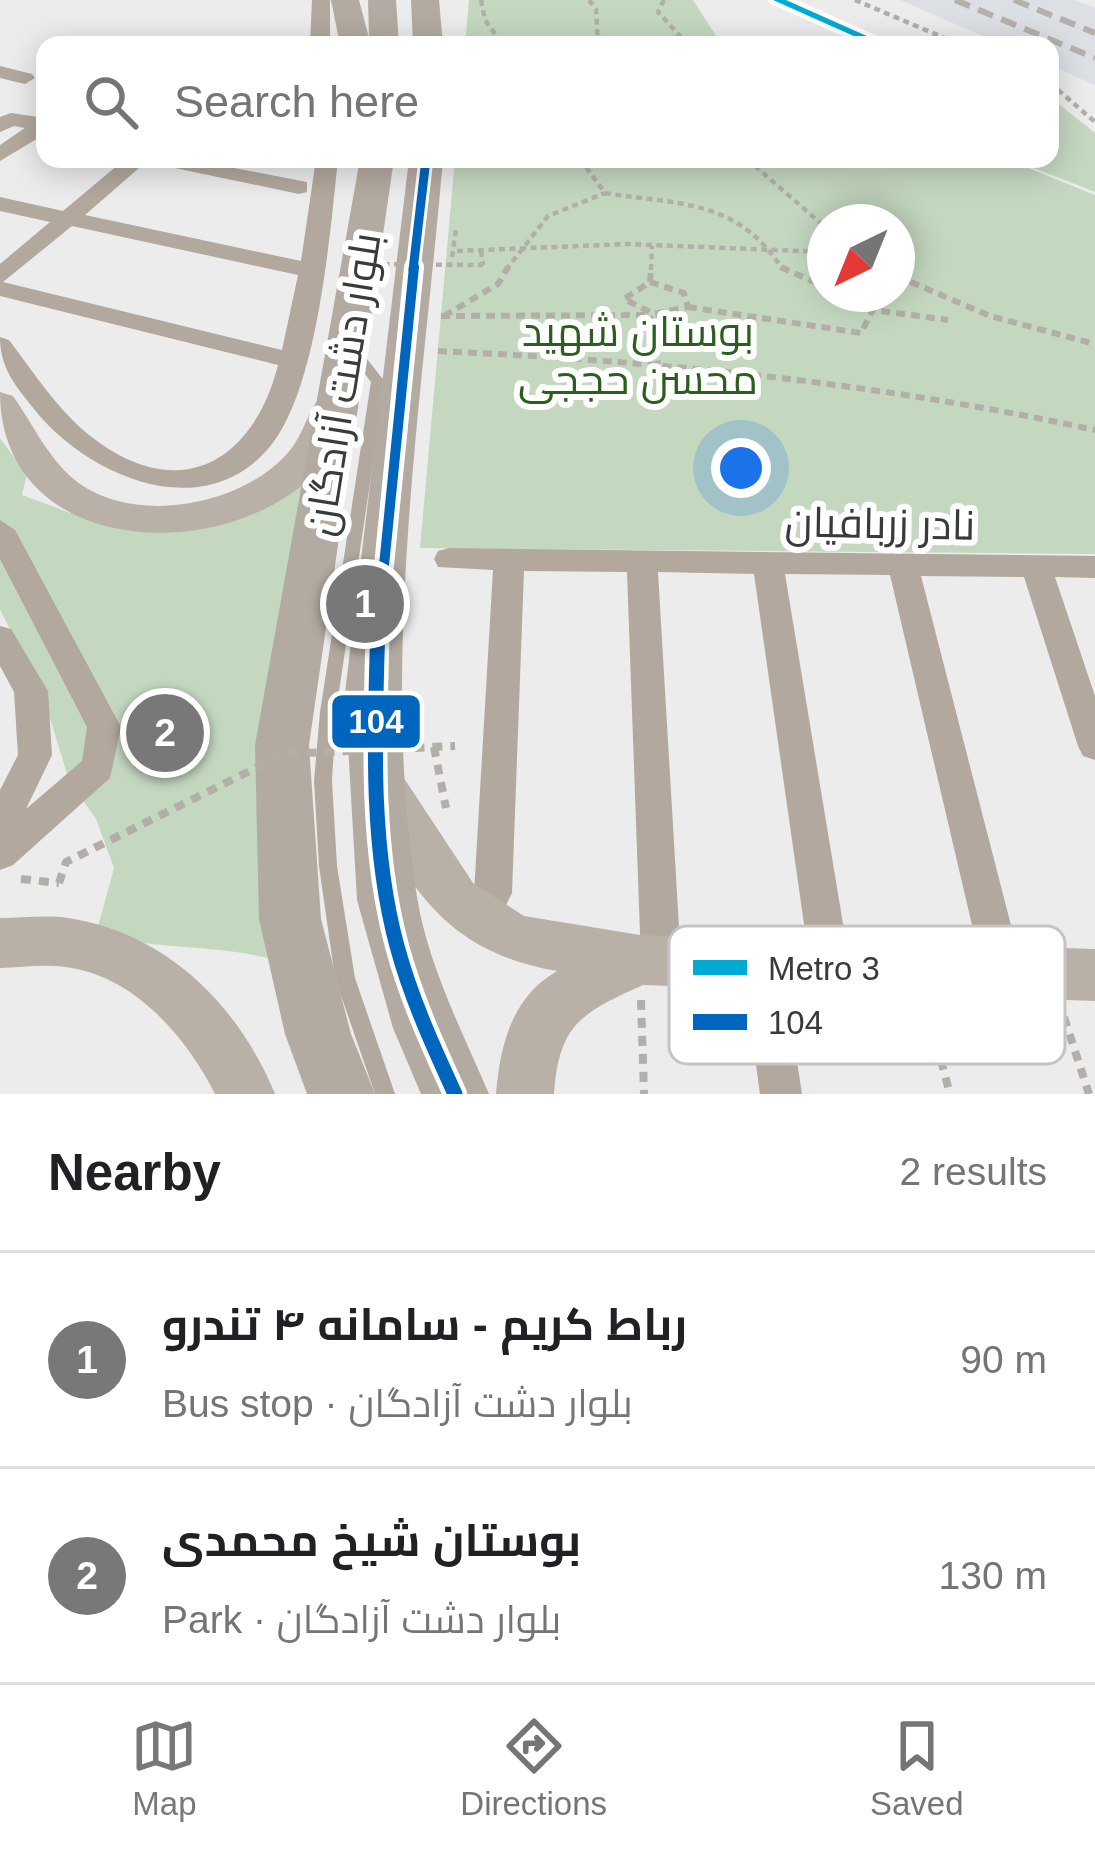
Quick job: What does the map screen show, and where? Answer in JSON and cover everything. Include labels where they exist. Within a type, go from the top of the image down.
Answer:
[{"type":"main road","points":[[345,0],[353,36]]},
{"type":"main road","points":[[382,0],[384,36]]},
{"type":"main road","points":[[425,0],[427,36]]},
{"type":"main road","name":"بلوار دشت آزادگان","points":[[341,1094],[318,1034],[290,919],[282,745],[349,352],[375,168]]},
{"type":"main road","name":"بلوار دشت آزادگان","points":[[426,168],[425,334],[372,693],[387,900],[425,1028],[455,1094]]},
{"type":"street","points":[[320,36],[321,0]]},
{"type":"street","points":[[0,72],[25,78]]},
{"type":"street","points":[[0,126],[11,119],[36,124]]},
{"type":"street","points":[[0,155],[36,131]]},
{"type":"street","points":[[0,276],[128,168]]},
{"type":"street","points":[[200,168],[299,188]]},
{"type":"street","points":[[0,345],[76,443],[109,466],[152,479],[204,476],[242,459],[269,428],[290,360],[326,168]]},
{"type":"street","points":[[0,204],[309,270]]},
{"type":"street","points":[[0,289],[290,360]]},
{"type":"street","points":[[0,404],[62,492],[89,507],[119,514],[184,515],[235,503],[287,477],[318,444],[349,352]]},
{"type":"street","points":[[0,530],[104,727],[98,768],[0,854]]},
{"type":"street","name":"نادر زربافیان","points":[[449,559],[1095,568]]},
{"type":"street","points":[[493,892],[509,561]]},
{"type":"street","points":[[642,562],[651,961]]},
{"type":"street","points":[[768,563],[824,926]]},
{"type":"street","points":[[903,565],[1032,926]]},
{"type":"street","points":[[1036,567],[1095,746]]},
{"type":"street","points":[[0,638],[31,691],[35,755],[0,826]]},
{"type":"street","points":[[377,778],[454,900],[492,928],[514,939],[669,961]]},
{"type":"street","points":[[0,943],[82,945],[170,986],[223,1045],[246,1094]]},
{"type":"street","points":[[525,1094],[526,1048],[559,996],[651,961]]},
{"type":"street","points":[[777,1064],[781,1094]]},
{"type":"lane","points":[[349,352],[378,382],[328,712],[323,781],[328,866],[345,977],[385,1094]]},
{"type":"path","points":[[589,0],[596,8],[598,36]]},
{"type":"path","points":[[664,0],[658,12],[680,36]]},
{"type":"path","points":[[855,0],[940,36]]},
{"type":"path","points":[[464,20],[485,20],[496,36]]},
{"type":"path","points":[[1059,91],[1095,122]]},
{"type":"path","points":[[586,168],[605,194]]},
{"type":"path","points":[[757,168],[807,211]]},
{"type":"path","points":[[425,334],[498,284],[519,248],[548,216],[605,194],[723,212],[763,238],[783,269],[807,279]]},
{"type":"path","points":[[445,271],[455,250],[456,228]]},
{"type":"path","points":[[650,282],[652,246]]},
{"type":"path","points":[[455,250],[652,246],[807,253]]},
{"type":"path","points":[[352,264],[483,265],[482,251]]},
{"type":"path","points":[[658,364],[650,316],[624,299],[650,282],[673,285],[684,293],[688,307]]},
{"type":"path","points":[[915,284],[990,316],[1095,344]]},
{"type":"path","points":[[425,334],[443,294]]},
{"type":"path","points":[[425,334],[650,316],[688,307],[861,333],[872,312]]},
{"type":"path","points":[[888,312],[948,320]]},
{"type":"path","points":[[425,334],[998,409],[1095,430]]},
{"type":"path","points":[[0,877],[59,883],[66,862],[284,754],[454,746]]},
{"type":"path","points":[[434,747],[448,820]]},
{"type":"path","points":[[644,1094],[651,961]]},
{"type":"path","points":[[1065,1021],[1089,1094]]},
{"type":"path","points":[[942,1064],[950,1094]]},
{"type":"shaded area","points":[[900,0],[1075,0],[1095,8],[1095,85],[1059,69],[1059,36],[982,36]]},
{"type":"green space","points":[[469,0],[693,0],[716,36],[466,36]]},
{"type":"green space","points":[[1059,104],[1095,133],[1095,192],[1034,168],[1059,168]]},
{"type":"green space","name":"بوستان شهید محسن حججی","points":[[454,168],[1028,168],[1095,195],[1095,554],[420,548]]},
{"type":"green space","points":[[0,438],[27,475],[22,495],[103,525],[175,527],[310,479],[282,962],[96,934],[114,868],[96,819],[69,780],[40,686],[0,610]]},
{"type":"railway","points":[[955,0],[1042,36]]},
{"type":"railway","points":[[1014,0],[1095,33]]},
{"type":"railway","points":[[1059,43],[1095,58]]},
{"type":"metro line","name":"3","points":[[778,0],[861,36]]},
{"type":"transit line","name":"104","points":[[425,168],[378,620],[378,804],[397,947],[455,1094]]},
{"type":"place","name":"رباط کریم - سامانه ۴ تندرو","points":[[365,604]]},
{"type":"place","name":"بوستان شیخ محمدی","points":[[165,733]]}]
